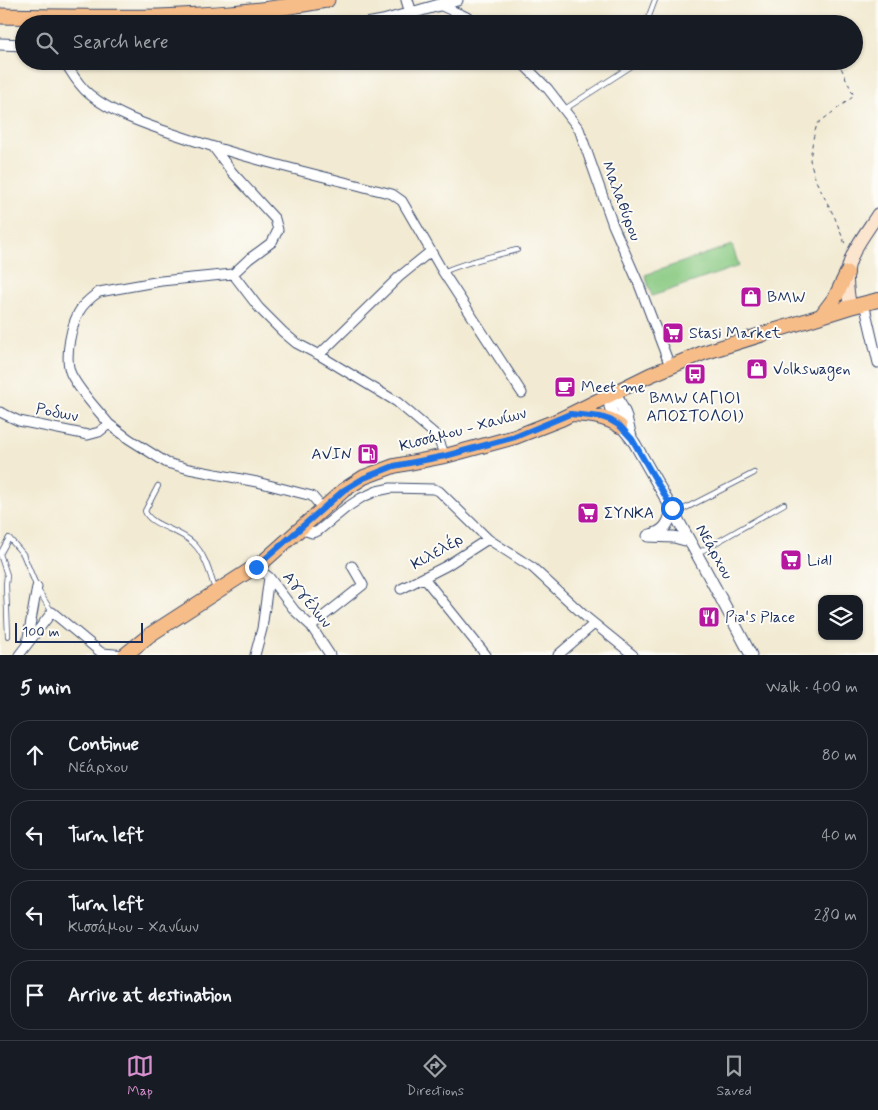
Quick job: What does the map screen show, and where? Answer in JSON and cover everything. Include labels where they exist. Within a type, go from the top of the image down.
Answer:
[{"type":"highway","points":[[213,15],[233,14],[327,0]]},
{"type":"highway","points":[[0,16],[15,16]]},
{"type":"main road","points":[[821,316],[836,296],[847,273],[853,254],[878,214]]},
{"type":"main road","points":[[847,273],[846,281],[857,305]]},
{"type":"main road","name":"Κισσάμου - Χανίων","points":[[125,655],[151,634],[256,567],[344,490],[364,478],[394,466],[445,456],[515,437],[570,414],[670,366],[703,353],[878,300]]},
{"type":"main road","points":[[570,414],[601,417],[624,424]]},
{"type":"street","points":[[407,0],[411,12]]},
{"type":"street","points":[[402,15],[457,0]]},
{"type":"street","points":[[440,4],[460,15]]},
{"type":"street","points":[[0,44],[15,45]]},
{"type":"street","points":[[69,70],[75,80],[89,94],[114,109],[150,126],[214,148],[392,194],[402,201],[443,272],[522,393]]},
{"type":"street","name":"Μαλαθύρου","points":[[529,70],[565,109],[579,129],[613,225],[638,282],[670,366]]},
{"type":"street","points":[[214,148],[232,172],[275,219],[278,230],[272,242],[233,274],[161,281],[99,292],[82,308],[72,333],[68,361],[70,372],[108,424],[168,463],[312,496],[323,509]]},
{"type":"street","points":[[319,355],[399,277],[431,251]]},
{"type":"street","points":[[233,274],[259,308],[283,332],[296,342],[397,402],[437,436],[445,456]]},
{"type":"street","points":[[857,305],[878,363]]},
{"type":"street","name":"Νεάρχου","points":[[612,394],[610,411],[624,424],[697,553],[751,655]]},
{"type":"street","name":"Ροδων","points":[[0,412],[19,421],[88,434],[99,432],[108,424]]},
{"type":"street","points":[[300,529],[312,533],[318,531],[361,498],[377,492],[391,488],[434,488],[488,539],[533,568],[594,624],[633,655]]},
{"type":"street","points":[[673,511],[667,525],[657,534],[648,536],[674,537],[689,540]]},
{"type":"street","name":"Κιλελέρ","points":[[401,589],[446,566],[488,539]]},
{"type":"street","points":[[311,626],[364,585],[352,566]]},
{"type":"street","name":"Αγγέλων","points":[[256,567],[269,577],[295,611],[311,626],[330,655]]},
{"type":"street","points":[[255,655],[262,629],[269,577]]},
{"type":"street","points":[[424,578],[486,655]]},
{"type":"street","points":[[27,645],[37,587]]},
{"type":"street","points":[[19,655],[52,612],[104,654],[125,655]]},
{"type":"street","points":[[558,655],[594,624]]},
{"type":"lane","points":[[649,15],[655,0]]},
{"type":"lane","points":[[565,109],[625,70]]},
{"type":"lane","points":[[443,272],[486,257],[517,250]]},
{"type":"lane","points":[[673,511],[754,473]]},
{"type":"lane","points":[[158,486],[145,511],[147,517],[184,535],[195,544],[203,557],[217,592]]},
{"type":"lane","points":[[697,553],[784,504]]},
{"type":"lane","points":[[8,636],[7,575],[0,554],[9,538],[23,554],[37,587],[52,612]]},
{"type":"path","points":[[842,70],[854,96],[817,124],[810,160],[816,181],[835,218],[846,250],[853,254]]},
{"type":"green space","points":[[732,245],[739,266],[652,296],[645,275]]},
{"type":"place","name":"BMW","points":[[751,297]]},
{"type":"place","name":"Stasi Market","points":[[673,333]]},
{"type":"place","name":"Volkswagen","points":[[757,369]]},
{"type":"place","name":"BMW (ΑΓΙΟΙ ΑΠΟΣΤΟΛΟΙ)","points":[[695,374]]},
{"type":"place","name":"Meet me","points":[[565,387]]},
{"type":"place","name":"AVIN","points":[[368,454]]},
{"type":"place","name":"ΣΥΝΚΑ","points":[[588,513]]},
{"type":"place","name":"Lidl","points":[[791,560]]},
{"type":"place","name":"Pia's Place","points":[[709,617]]},
{"type":"route","points":[[256,567],[344,490],[364,478],[394,466],[445,456],[515,437],[570,414],[601,417],[620,426],[632,439],[672,508]]}]
